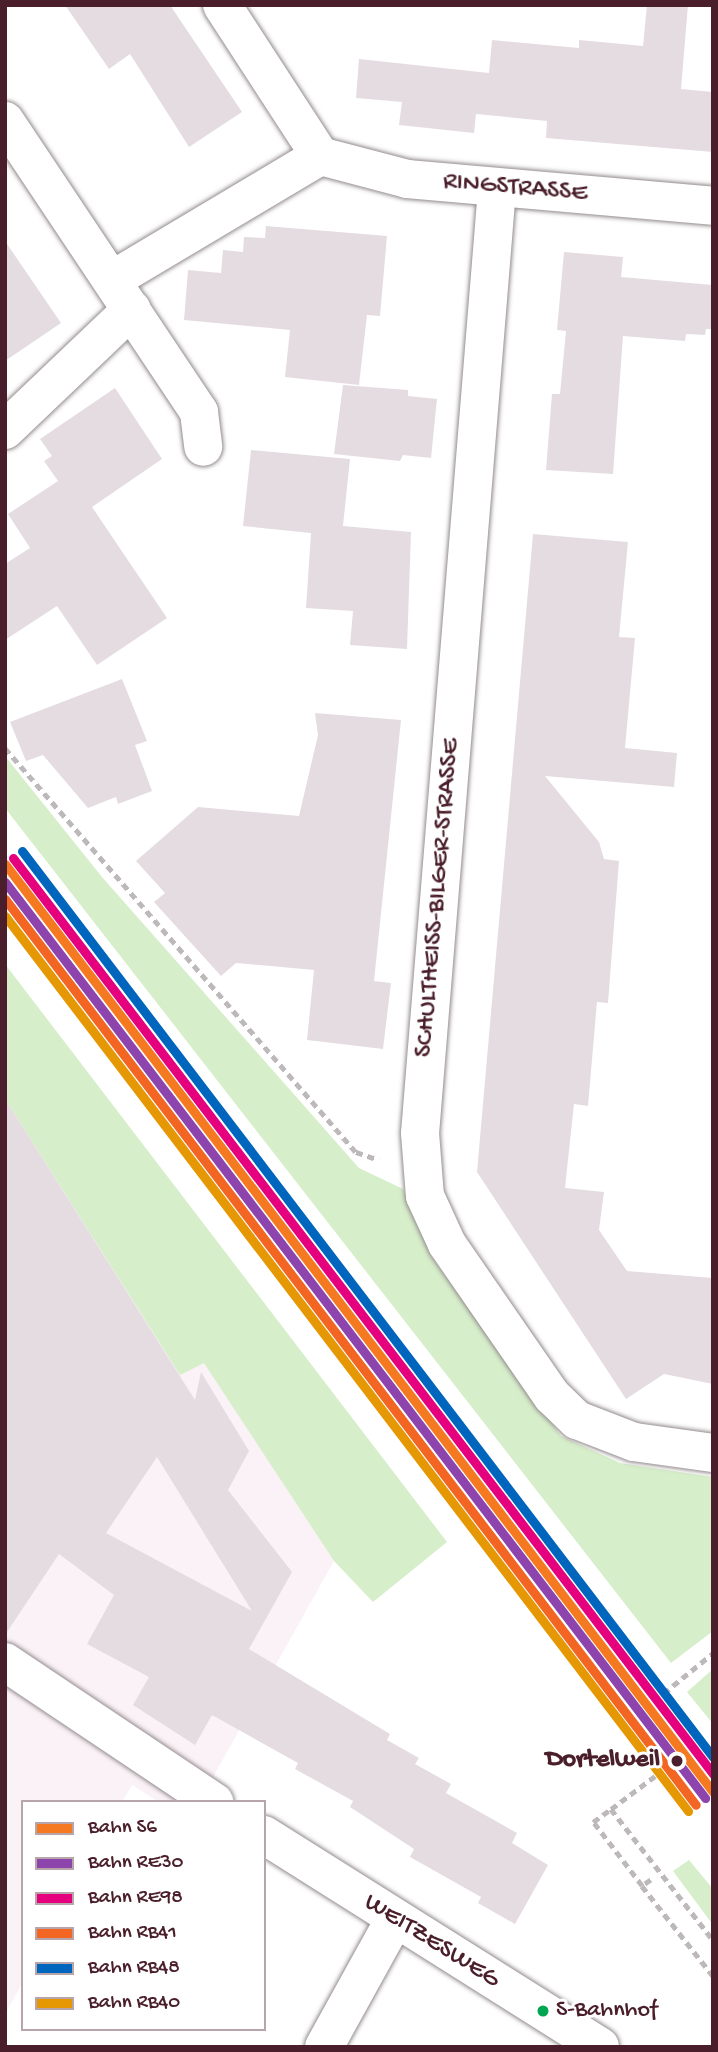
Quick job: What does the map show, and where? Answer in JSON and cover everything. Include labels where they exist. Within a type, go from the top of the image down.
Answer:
[{"type":"street","points":[[5,430],[122,295],[320,156],[222,5]]},
{"type":"street","points":[[5,121],[199,412],[203,447]]},
{"type":"street","name":"RINGSTRASSE","points":[[320,156],[407,179],[713,206]]},
{"type":"street","name":"SCHULTHEISS-BILGER-STRASSE","points":[[497,189],[422,1160],[425,1196],[447,1244],[552,1396],[578,1420],[604,1434],[713,1453]]},
{"type":"street","points":[[5,1662],[211,1800]]},
{"type":"street","name":"WEITZESWEG","points":[[266,1836],[394,1920],[600,2047]]},
{"type":"street","points":[[324,2047],[394,1920]]},
{"type":"path","points":[[5,748],[356,1153],[389,1162],[422,1160]]},
{"type":"path","points":[[654,1701],[713,1653]]},
{"type":"path","points":[[655,1776],[593,1822],[713,1976]]},
{"type":"path","points":[[611,1809],[713,1940]]},
{"type":"path","points":[[642,1886],[651,1880]]},
{"type":"shaded area","points":[[5,1058],[334,1561],[200,1800],[156,1800],[132,1785],[123,1800],[21,1800],[21,1986],[5,2014]]},
{"type":"green space","points":[[5,756],[102,877],[359,1168],[403,1189],[431,1256],[561,1436],[620,1463],[713,1477],[713,1631],[671,1663],[5,808]]},
{"type":"green space","points":[[5,964],[447,1542],[373,1602],[334,1561],[204,1363],[180,1375],[5,1099]]},
{"type":"green space","points":[[713,1669],[713,1724],[687,1692]]},
{"type":"green space","points":[[689,1860],[713,1889],[713,1925],[673,1871]]},
{"type":"building","points":[[65,5],[170,5],[242,112],[189,147],[130,54],[109,69]]},
{"type":"building","points":[[647,5],[688,5],[681,89],[713,92],[713,152],[546,138],[547,121],[476,114],[474,133],[399,125],[402,102],[356,98],[359,59],[489,73],[492,40],[579,48],[579,40],[643,46]]},
{"type":"building","points":[[266,226],[387,236],[380,316],[367,315],[359,385],[285,377],[290,330],[184,320],[188,270],[221,273],[223,250],[243,252],[244,237],[265,238]]},
{"type":"building","points":[[5,241],[61,323],[5,361]]},
{"type":"building","points":[[564,252],[623,257],[621,277],[713,285],[713,329],[706,329],[705,335],[686,334],[685,341],[623,336],[613,474],[546,470],[552,394],[560,394],[566,331],[557,330]]},
{"type":"building","points":[[343,385],[408,390],[408,396],[437,399],[431,458],[403,455],[400,461],[334,454]]},
{"type":"building","points":[[115,388],[162,459],[92,507],[167,618],[97,665],[57,606],[5,640],[5,564],[30,548],[8,514],[58,481],[44,461],[52,456],[40,439]]},
{"type":"building","points":[[251,450],[350,459],[343,526],[411,532],[407,649],[350,645],[353,611],[306,608],[311,533],[243,526]]},
{"type":"building","points":[[533,534],[628,542],[619,637],[635,638],[625,748],[677,753],[674,787],[545,776],[599,842],[604,859],[619,861],[608,1003],[597,1002],[588,1106],[574,1104],[565,1188],[604,1192],[599,1230],[627,1271],[713,1278],[713,1384],[664,1374],[626,1399],[477,1172]]},
{"type":"building","points":[[122,679],[147,741],[135,745],[152,791],[118,804],[116,797],[88,808],[43,755],[26,761],[10,722]]},
{"type":"building","points":[[315,713],[401,720],[374,981],[391,983],[383,1049],[307,1040],[314,970],[236,963],[221,976],[154,902],[165,893],[136,861],[198,807],[299,816],[318,735]]},
{"type":"building","points":[[5,1099],[195,1400],[201,1372],[249,1451],[228,1490],[292,1572],[249,1649],[390,1734],[387,1740],[419,1758],[415,1764],[451,1784],[446,1793],[517,1833],[512,1843],[548,1865],[515,1924],[478,1903],[481,1897],[410,1857],[414,1849],[350,1807],[353,1801],[295,1769],[298,1763],[212,1715],[195,1745],[133,1705],[149,1677],[87,1644],[114,1595],[59,1554],[5,1635]],"holes":[[[157,1457],[252,1611],[106,1533]]]},
{"type":"rail line","name":"RB48","points":[[22,851],[713,1757]]},
{"type":"rail line","name":"RE98","points":[[13,858],[713,1774]]},
{"type":"rail line","name":"S6","points":[[5,864],[713,1792]]},
{"type":"rail line","name":"RE30","points":[[5,882],[705,1798]]},
{"type":"rail line","name":"RB41","points":[[5,899],[696,1805]]},
{"type":"rail line","name":"RB40","points":[[5,916],[688,1811]]},
{"type":"place","name":"Dortelweil","points":[[677,1761]]},
{"type":"place","name":"S-Bahnhof","points":[[543,2011]]}]
